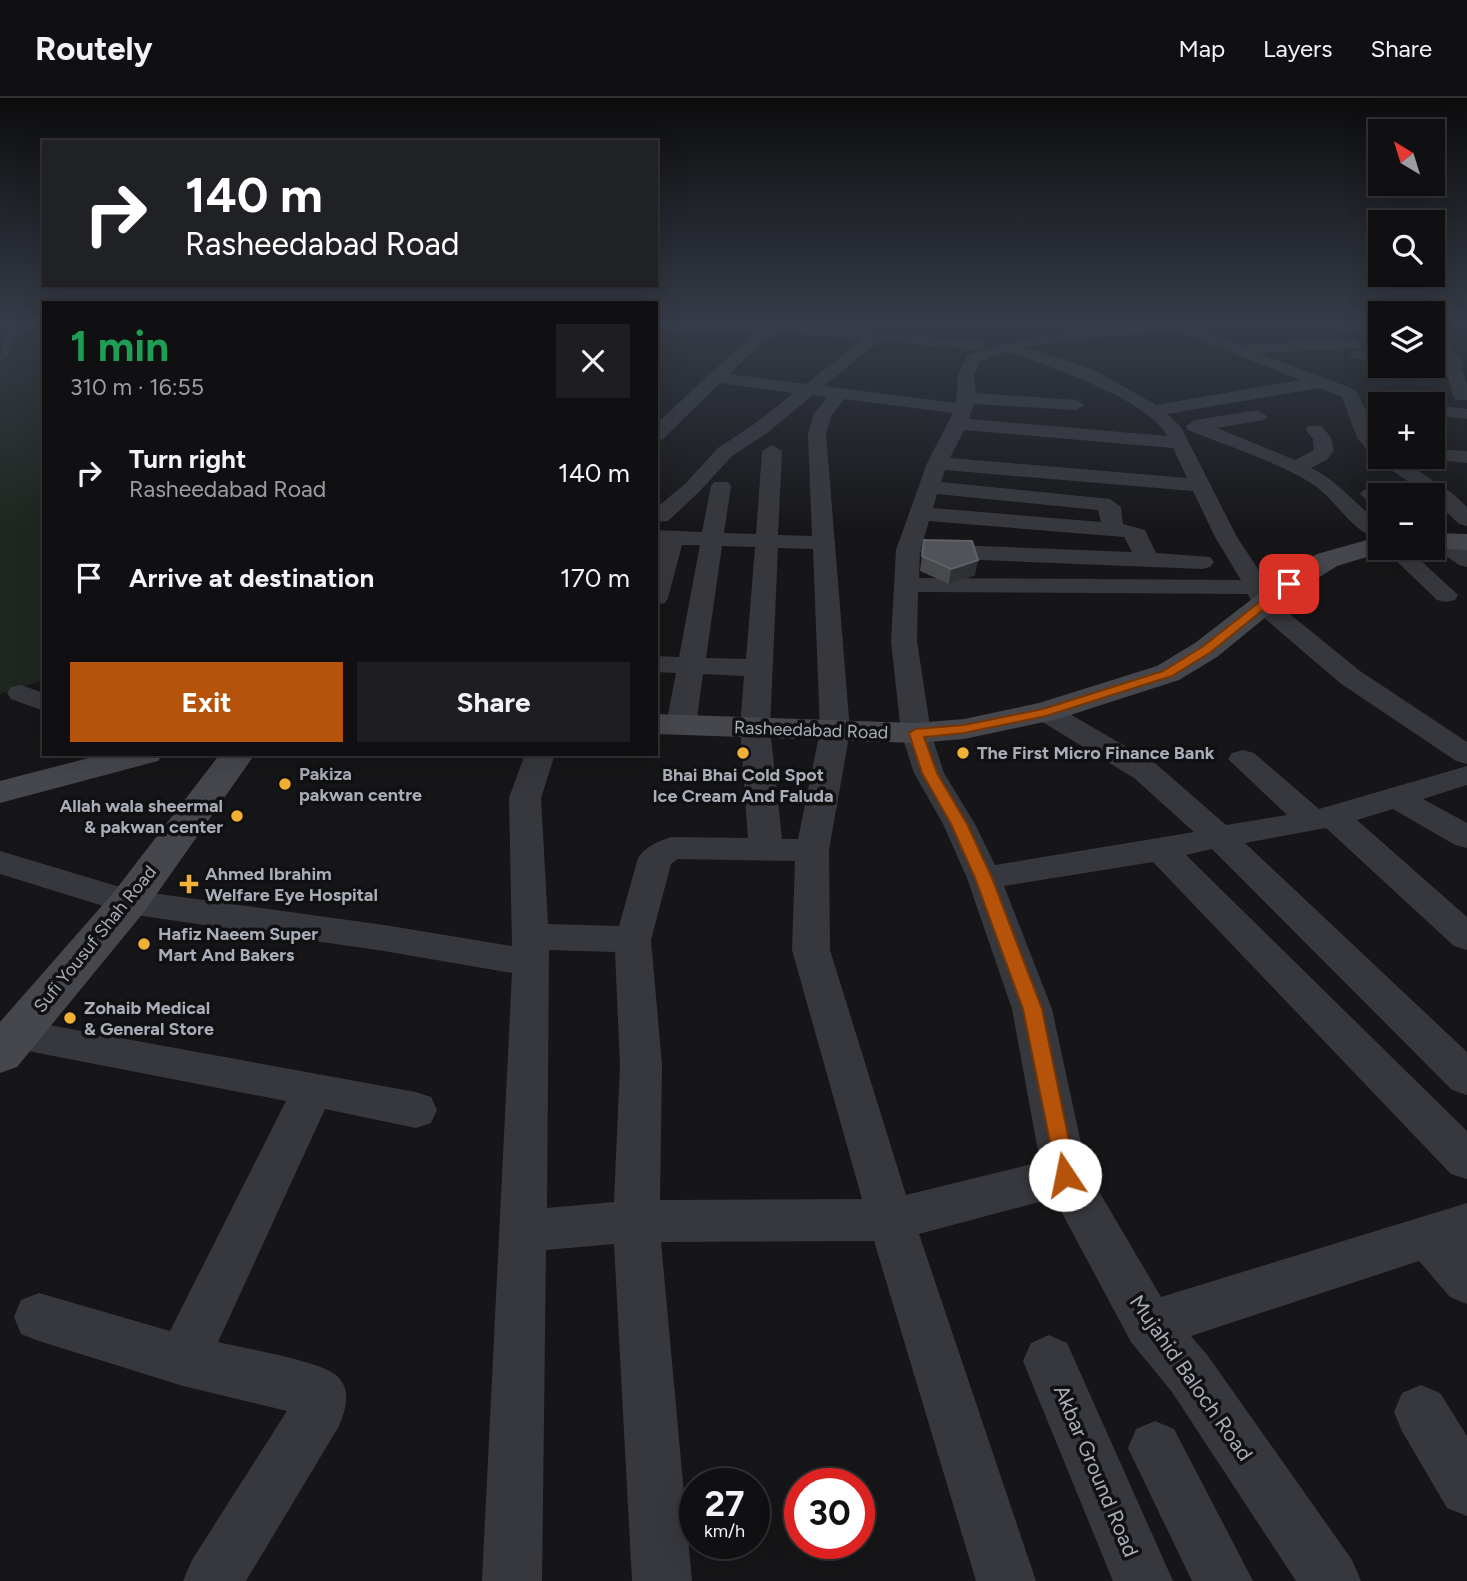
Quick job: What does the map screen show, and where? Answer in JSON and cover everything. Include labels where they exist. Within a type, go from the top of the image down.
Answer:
[{"type":"main road","points":[[1445,540],[1467,542]]},
{"type":"main road","name":"Rasheedabad Road","points":[[669,725],[916,733],[964,729],[1046,712],[1168,673],[1206,650],[1261,596],[1289,584],[1327,560],[1368,548]]},
{"type":"main road","points":[[0,792],[138,756]]},
{"type":"main road","name":"Sufi Yousuf Shah Road","points":[[7,1041],[129,902],[237,756]]},
{"type":"street","points":[[658,433],[702,392]]},
{"type":"street","points":[[658,579],[663,530],[692,488],[725,452],[824,392]]},
{"type":"street","points":[[824,392],[823,414],[817,433],[835,731],[812,850],[811,950],[842,1059],[1006,1581]]},
{"type":"street","points":[[826,392],[963,410],[1182,432],[1294,467],[1322,481],[1368,524]]},
{"type":"street","points":[[963,410],[965,392]]},
{"type":"street","points":[[1120,392],[1182,432],[1200,485],[1226,537],[1261,596],[1350,677],[1467,755]]},
{"type":"street","points":[[1152,411],[1257,392]]},
{"type":"street","points":[[1342,392],[1357,400]]},
{"type":"street","points":[[1357,392],[1368,439]]},
{"type":"street","points":[[1182,432],[1258,416],[1219,398]]},
{"type":"street","points":[[963,410],[1076,405]]},
{"type":"street","points":[[1445,408],[1464,405]]},
{"type":"street","name":"Mujahid Baloch Road","points":[[963,410],[937,463],[908,550],[904,641],[916,733],[929,773],[959,824],[984,878],[1032,1009],[1065,1175],[1149,1325],[1190,1374],[1331,1581]]},
{"type":"street","points":[[1294,467],[1314,461],[1322,455],[1326,446],[1325,439],[1315,430]]},
{"type":"street","points":[[766,849],[755,728],[772,451]]},
{"type":"street","points":[[1445,456],[1467,457]]},
{"type":"street","points":[[937,463],[1200,485]]},
{"type":"street","points":[[1403,469],[1445,497],[1467,519]]},
{"type":"street","points":[[669,725],[690,665],[714,539],[721,486]]},
{"type":"street","points":[[930,487],[1102,504],[1110,507],[1113,530]]},
{"type":"street","points":[[920,514],[1129,531],[1137,535],[1147,560]]},
{"type":"street","points":[[663,530],[714,539],[822,543]]},
{"type":"street","points":[[1445,546],[1467,560]]},
{"type":"street","points":[[908,550],[1202,562]]},
{"type":"street","points":[[1408,560],[1446,595]]},
{"type":"street","points":[[906,585],[1261,596]]},
{"type":"street","points":[[658,664],[759,668]]},
{"type":"street","points":[[1046,712],[1145,771],[1219,837],[1467,1078]]},
{"type":"street","points":[[512,1581],[530,949],[525,798],[539,756]]},
{"type":"street","points":[[1243,759],[1323,819],[1467,937]]},
{"type":"street","points":[[984,878],[1161,850],[1323,819],[1467,775]]},
{"type":"street","points":[[1397,798],[1467,836]]},
{"type":"street","points":[[662,1581],[636,1221],[642,1065],[633,940],[654,858],[661,852],[672,848],[812,850]]},
{"type":"street","points":[[1161,850],[1467,1160]]},
{"type":"street","points":[[0,862],[129,902],[530,949],[633,940]]},
{"type":"street","points":[[7,1041],[313,1088],[416,1110]]},
{"type":"street","points":[[183,1360],[313,1088]]},
{"type":"street","points":[[523,1231],[636,1221],[892,1220],[1065,1175]]},
{"type":"street","points":[[1149,1325],[1448,1231],[1467,1281]]},
{"type":"street","points":[[39,1317],[183,1360],[315,1391],[321,1397],[320,1408],[213,1581]]},
{"type":"street","name":"Akbar Ground Road","points":[[1049,1362],[1143,1581]]},
{"type":"street","points":[[1421,1412],[1467,1488]]},
{"type":"street","points":[[1155,1448],[1223,1581]]},
{"type":"shaded area","points":[[0,392],[42,392],[42,681],[0,694]]},
{"type":"building","points":[[924,540],[972,541],[978,560],[951,569],[922,556]]},
{"type":"place","name":"Bhai Bhai Cold Spot Ice Cream And Faluda","points":[[743,753]]},
{"type":"place","name":"The First Micro Finance Bank","points":[[963,753]]},
{"type":"place","name":"Pakiza pakwan centre","points":[[285,784]]},
{"type":"place","name":"Allah wala sheermal & pakwan center","points":[[237,816]]},
{"type":"place","name":"Ahmed Ibrahim Welfare Eye Hospital","points":[[189,884]]},
{"type":"place","name":"Hafiz Naeem Super Mart And Bakers","points":[[144,944]]},
{"type":"place","name":"Zohaib Medical & General Store","points":[[70,1018]]},
{"type":"route","points":[[1065,1175],[1032,1009],[984,878],[959,824],[929,773],[916,733],[964,729],[1046,712],[1168,673],[1206,650],[1289,584]]}]
